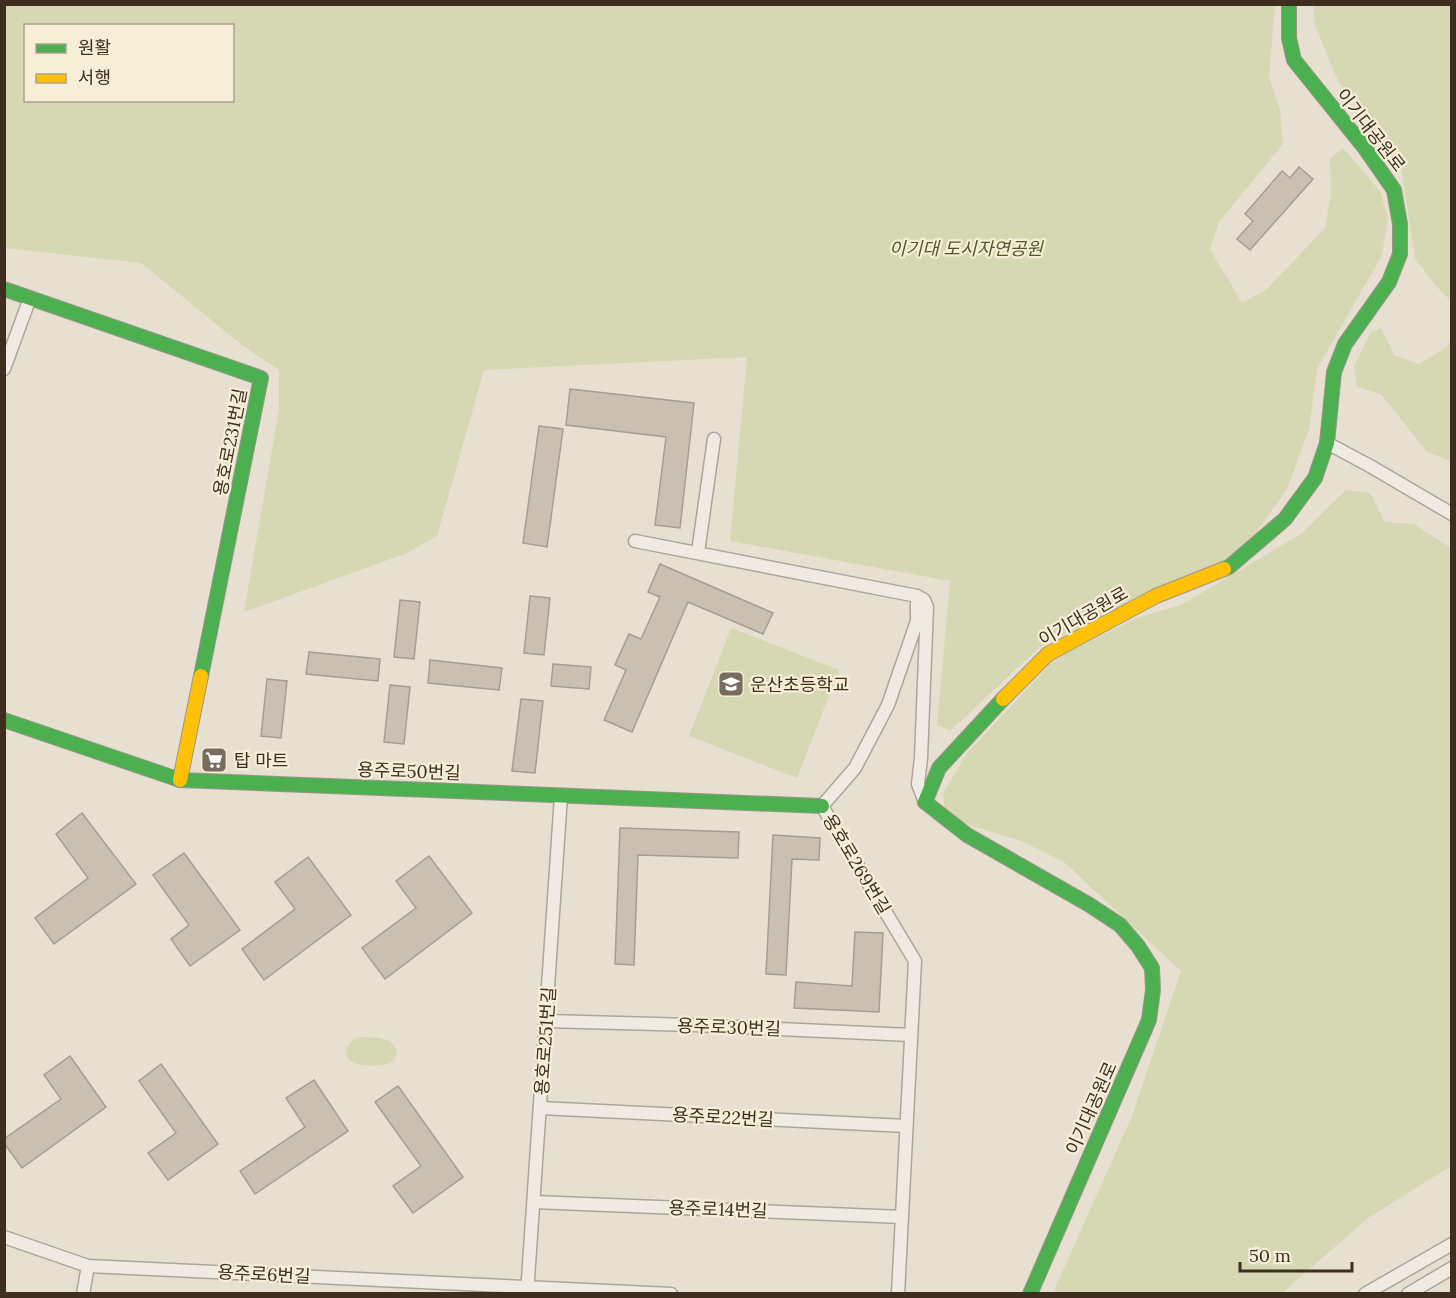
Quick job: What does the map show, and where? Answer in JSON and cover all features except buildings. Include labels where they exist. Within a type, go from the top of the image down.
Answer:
[{"type":"street","name":"이기대공원로","points":[[1030,1293],[1149,1020],[1153,990],[1152,968],[1138,946],[1120,926],[1088,904],[967,835],[925,802],[939,768],[1000,701],[1048,654],[1156,596],[1229,567],[1285,519],[1315,478],[1327,443],[1334,372],[1345,344],[1366,311],[1389,282],[1400,254],[1400,224],[1394,190],[1364,147],[1294,60],[1289,38],[1289,4]]},
{"type":"street","name":"용호로231번길","points":[[4,289],[261,378],[180,780]]},
{"type":"street","points":[[4,369],[30,298]]},
{"type":"street","points":[[698,552],[714,440]]},
{"type":"street","points":[[1327,443],[1452,514]]},
{"type":"street","points":[[635,541],[917,596],[924,600],[927,607],[918,784],[925,802]]},
{"type":"street","name":"용호로269번길","points":[[898,1293],[915,961],[822,806],[855,768],[888,705],[917,621],[917,596]]},
{"type":"street","name":"용주로50번길","points":[[4,720],[180,780],[822,806]]},
{"type":"street","name":"용호로251번길","points":[[528,1290],[561,795]]},
{"type":"street","name":"용주로30번길","points":[[546,1021],[911,1035]]},
{"type":"street","name":"용주로22번길","points":[[540,1108],[906,1126]]},
{"type":"street","name":"용주로14번길","points":[[534,1202],[902,1217]]},
{"type":"street","name":"용주로6번길","points":[[4,1237],[88,1266],[528,1290]]},
{"type":"street","points":[[1365,1293],[1452,1244]]},
{"type":"street","points":[[83,1293],[88,1266]]},
{"type":"street","points":[[1408,1293],[1452,1268]]},
{"type":"street","points":[[528,1290],[671,1293]]},
{"type":"green space","name":"이기대 도시자연공원","points":[[5,4],[1275,5],[1269,77],[1280,110],[1283,144],[1219,222],[1210,249],[1242,303],[1267,289],[1325,228],[1331,194],[1330,159],[1343,148],[1380,191],[1388,217],[1382,255],[1317,369],[1309,429],[1287,489],[1253,537],[1224,562],[1041,646],[950,731],[937,725],[950,581],[730,541],[747,357],[484,370],[437,536],[407,553],[244,612],[279,409],[279,370],[242,345],[141,263],[5,248]]},
{"type":"green space","points":[[1313,5],[1451,5],[1451,301],[1436,286],[1415,258],[1401,167],[1338,81],[1315,25]]},
{"type":"green space","points":[[1381,328],[1394,355],[1419,364],[1447,347],[1451,339],[1451,461],[1427,452],[1381,394],[1357,387],[1354,366],[1371,332]]},
{"type":"green space","points":[[1346,490],[1370,493],[1385,522],[1414,524],[1451,548],[1451,1166],[1368,1218],[1282,1293],[1053,1293],[1132,1116],[1181,971],[1064,862],[1021,841],[946,818],[943,793],[968,752],[1057,657],[1137,618],[1181,605],[1301,534]]},
{"type":"green space","points":[[731,628],[839,670],[797,778],[689,736]]},
{"type":"green space","points":[[359,1037],[381,1038],[391,1042],[397,1051],[394,1061],[373,1066],[352,1062],[348,1059],[346,1051],[352,1041]]},
{"type":"traffic: fast","points":[[1224,569],[1285,519],[1315,478],[1327,443],[1334,372],[1345,344],[1389,282],[1400,254],[1400,224],[1394,190],[1364,147],[1294,60],[1289,38],[1289,4]]},
{"type":"traffic: fast","points":[[4,289],[261,378],[201,676]]},
{"type":"traffic: fast","points":[[1003,699],[939,768],[925,802],[967,835],[1088,904],[1120,925],[1138,946],[1152,968],[1153,990],[1149,1020],[1030,1294]]},
{"type":"traffic: fast","points":[[4,720],[180,780],[822,806]]},
{"type":"traffic: slow","points":[[1003,699],[1048,654],[1156,596],[1224,569]]},
{"type":"traffic: slow","points":[[180,780],[201,676]]},
{"type":"place","name":"운산초등학교","points":[[731,684]]},
{"type":"place","name":"탑 마트","points":[[214,760]]}]
